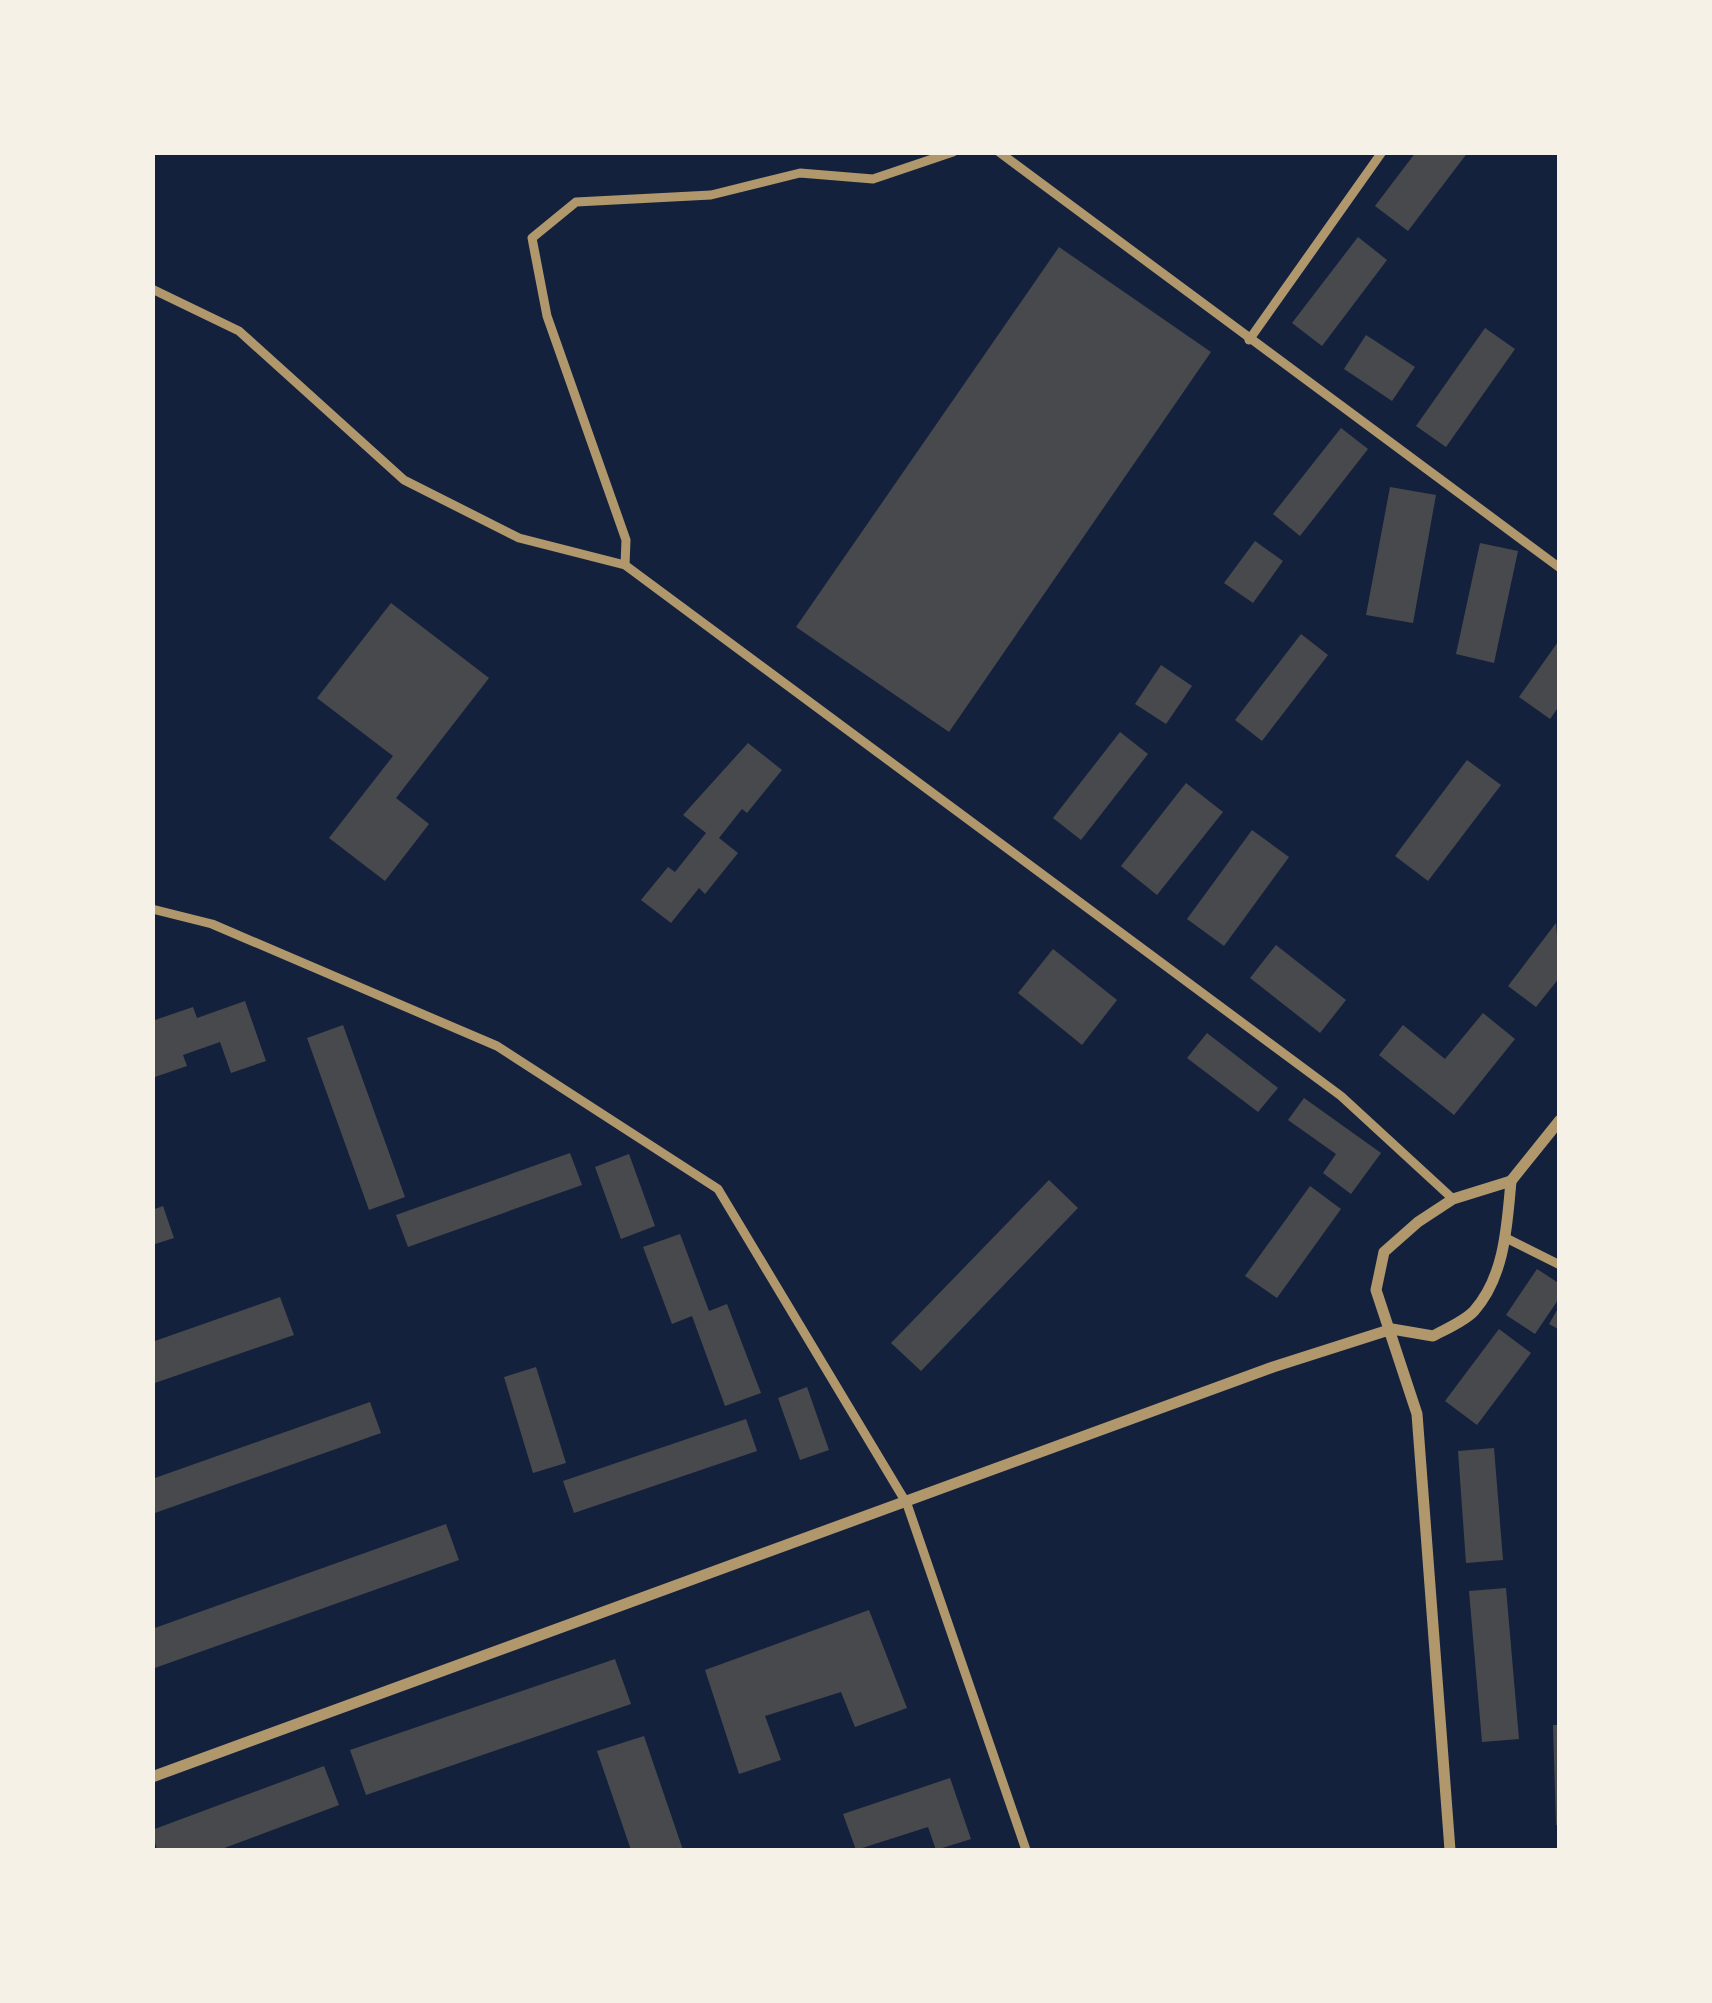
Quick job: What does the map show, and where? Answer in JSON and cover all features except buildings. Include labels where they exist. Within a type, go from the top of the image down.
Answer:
[{"type":"street","points":[[624,566],[626,540],[548,316],[532,238],[576,202],[711,195],[800,173],[873,179],[953,152]]},
{"type":"street","points":[[999,152],[1560,568]]},
{"type":"street","points":[[1249,340],[1382,152]]},
{"type":"street","points":[[152,290],[239,331],[404,480],[518,538],[624,566],[1341,1096],[1453,1200]]},
{"type":"street","points":[[152,910],[212,924],[497,1046],[718,1189],[907,1504],[1026,1850]]},
{"type":"street","points":[[1450,1850],[1417,1414],[1376,1290],[1384,1252],[1418,1222],[1453,1200],[1511,1181],[1560,1120]]},
{"type":"street","points":[[152,1777],[1273,1367],[1392,1329],[1433,1336],[1473,1312],[1496,1272],[1506,1238],[1511,1181]]},
{"type":"street","points":[[1506,1238],[1560,1265]]}]
